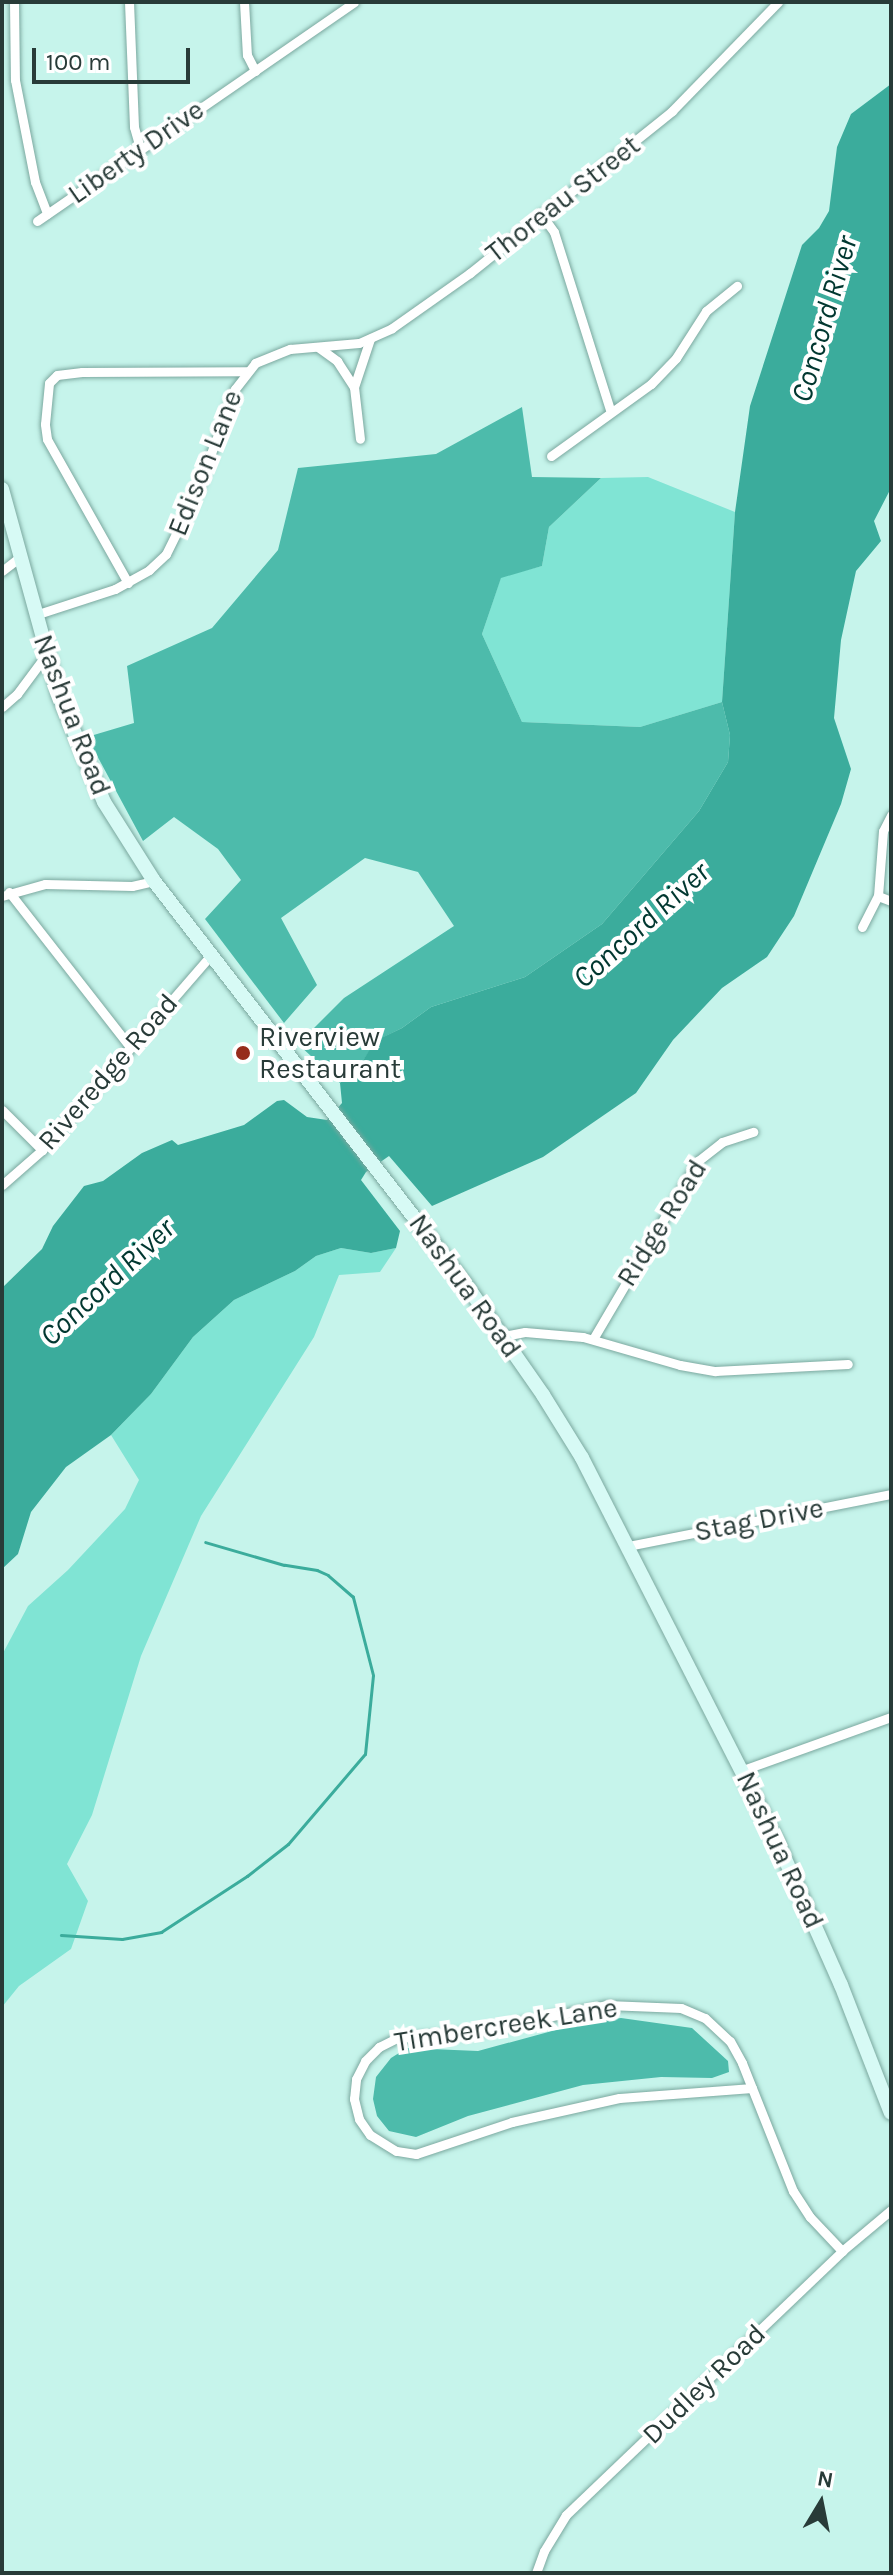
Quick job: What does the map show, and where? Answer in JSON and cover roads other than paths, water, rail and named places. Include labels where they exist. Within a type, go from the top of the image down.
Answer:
[{"type":"main road","name":"Nashua Road","points":[[2,489],[46,655],[94,782],[154,881],[504,1336],[582,1458],[743,1770],[823,1943],[891,2113]]},
{"type":"street","points":[[14,2],[15,80],[35,182],[47,214]]},
{"type":"street","points":[[129,2],[134,127],[140,148]]},
{"type":"street","points":[[244,2],[247,55],[255,71]]},
{"type":"street","name":"Liberty Drive","points":[[37,221],[354,2]]},
{"type":"street","name":"Thoreau Street","points":[[247,371],[277,352],[370,339],[470,273],[672,111],[778,2]]},
{"type":"street","points":[[541,214],[554,232],[610,410]]},
{"type":"street","points":[[551,456],[610,410],[638,394],[665,370],[706,311],[737,286]]},
{"type":"street","points":[[360,439],[354,387],[370,339]]},
{"type":"street","points":[[318,347],[337,361],[354,387]]},
{"type":"street","points":[[128,583],[47,439],[45,414],[51,380],[57,375],[82,372],[247,371]]},
{"type":"street","name":"Edison Lane","points":[[35,615],[86,601],[128,583],[159,562],[178,534],[230,399],[247,371]]},
{"type":"street","points":[[2,571],[20,557]]},
{"type":"street","points":[[2,707],[17,694],[46,655]]},
{"type":"street","points":[[862,927],[878,896],[883,831],[891,815]]},
{"type":"street","points":[[130,1047],[6,894],[45,884],[132,886],[154,881]]},
{"type":"street","points":[[878,896],[891,901]]},
{"type":"street","name":"Riveredge Road","points":[[2,1185],[42,1150],[211,955]]},
{"type":"street","points":[[2,1110],[42,1150]]},
{"type":"street","name":"Ridge Road","points":[[593,1339],[698,1161],[722,1142],[753,1132]]},
{"type":"street","points":[[504,1336],[525,1332],[593,1339],[663,1361],[715,1371],[848,1364]]},
{"type":"street","name":"Stag Drive","points":[[628,1546],[891,1494]]},
{"type":"street","points":[[743,1770],[891,1717]]},
{"type":"street","name":"Timbercreek Lane","points":[[752,2088],[619,2098],[512,2122],[416,2154],[396,2151],[370,2135],[359,2119],[354,2099],[356,2079],[365,2061],[379,2047],[397,2038],[469,2033],[574,2010],[633,2004],[681,2008],[705,2018],[730,2041],[752,2088],[793,2191],[810,2217],[842,2251]]},
{"type":"street","name":"Dudley Road","points":[[536,2573],[544,2551],[566,2515],[842,2251],[891,2210]]},
{"type":"water","name":"Concord River","points":[[891,84],[891,488],[874,521],[881,541],[856,571],[841,640],[834,718],[851,769],[841,804],[794,916],[767,957],[722,988],[673,1040],[636,1093],[543,1157],[432,1206],[389,1156],[366,1172],[361,1180],[400,1231],[396,1248],[371,1253],[341,1248],[316,1256],[295,1271],[234,1300],[193,1337],[151,1394],[111,1435],[66,1467],[31,1512],[18,1554],[2,1569],[2,1288],[42,1249],[53,1226],[84,1186],[103,1181],[142,1153],[172,1140],[178,1145],[244,1125],[277,1101],[284,1100],[307,1117],[327,1120],[342,1103],[340,1083],[359,1067],[375,1041],[402,1028],[431,1007],[525,977],[602,924],[699,811],[728,762],[730,735],[722,702],[735,512],[750,406],[802,245],[819,228],[829,211],[837,147],[851,114]]},
{"type":"waterway","points":[[61,1935],[122,1939],[161,1932],[247,1876],[288,1844],[365,1754],[373,1675],[353,1597],[328,1575],[317,1570],[284,1565],[205,1542]]},
{"type":"place","name":"Riverview Restaurant","points":[[243,1053]]}]
